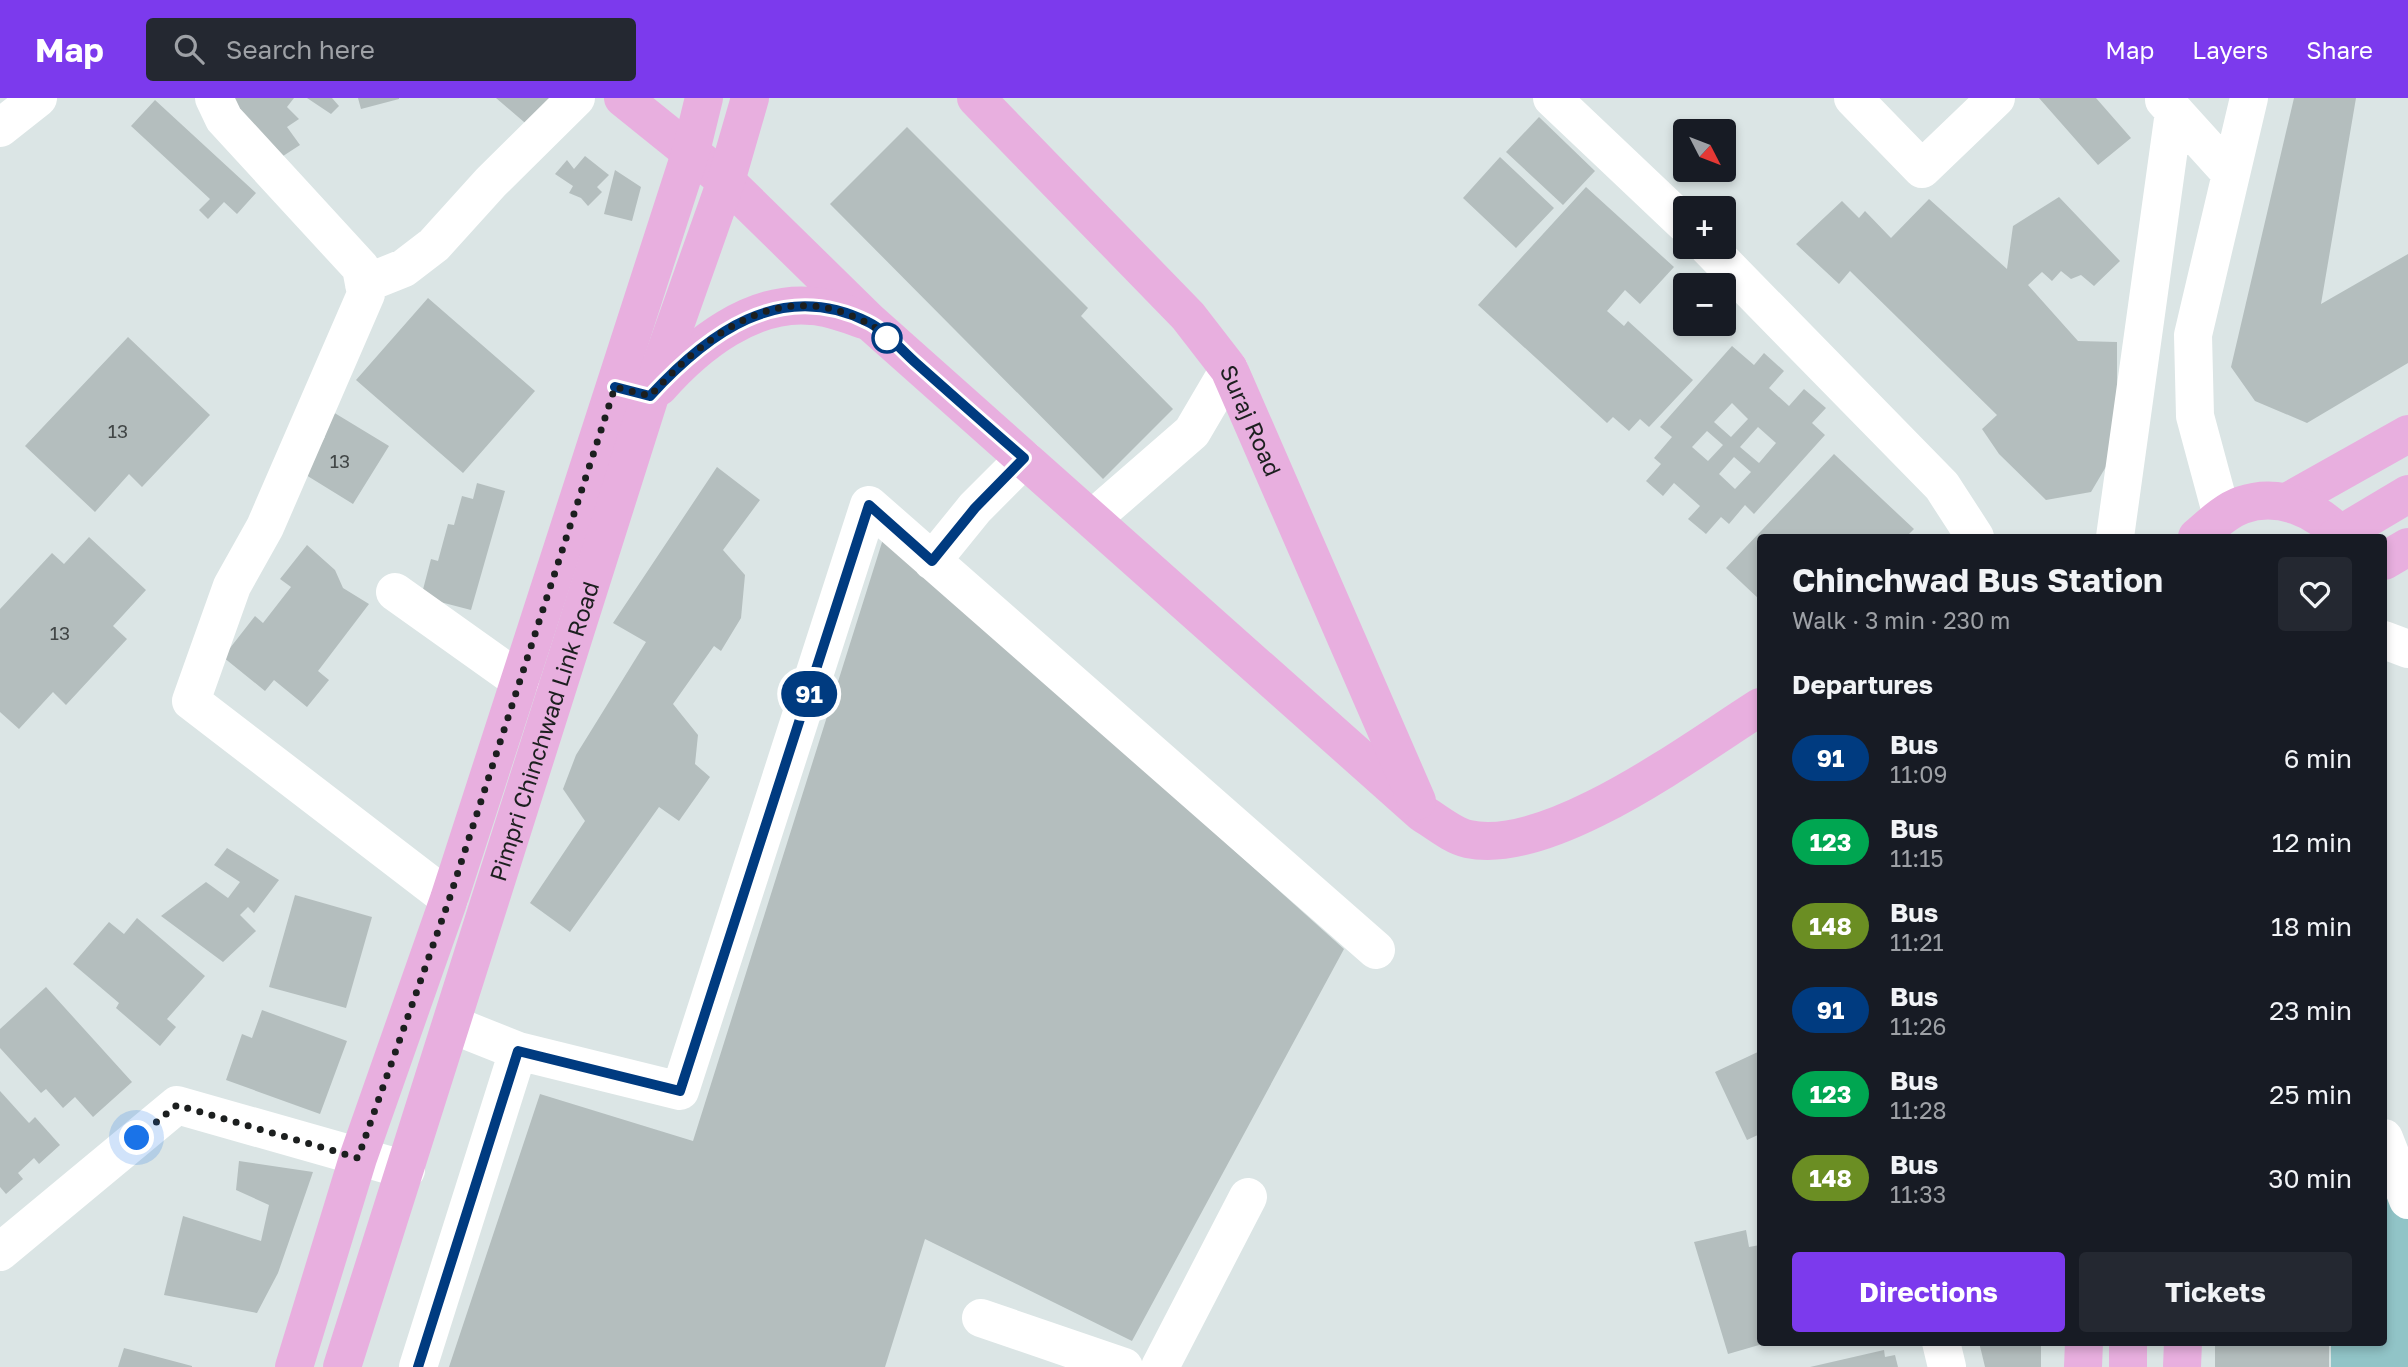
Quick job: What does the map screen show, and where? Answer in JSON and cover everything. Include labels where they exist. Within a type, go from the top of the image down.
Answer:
[{"type":"main road","points":[[623,98],[691,150],[726,181],[870,322],[1422,813],[1466,839],[1505,841],[1552,829],[1634,786],[1757,708]]},
{"type":"main road","name":"Pimpri Chinchwad Link Road","points":[[342,1367],[453,1025],[632,392],[704,98]]},
{"type":"main road","name":"Pimpri Chinchwad Link Road","points":[[294,1367],[358,1158],[449,900],[520,681],[632,392],[726,181],[750,98]]},
{"type":"main road","name":"Suraj Road","points":[[976,98],[1188,316],[1228,369],[1422,813]]},
{"type":"main road","points":[[632,392],[705,342],[759,314],[810,305],[870,322]]},
{"type":"main road","points":[[2209,527],[2242,505],[2287,502],[2408,434]]},
{"type":"main road","points":[[2341,534],[2408,494]]},
{"type":"main road","points":[[2287,502],[2328,522],[2339,534]]},
{"type":"main road","points":[[2387,559],[2408,547]]},
{"type":"main road","points":[[2083,1367],[2084,1346]]},
{"type":"main road","points":[[2128,1346],[2128,1367]]},
{"type":"main road","points":[[2182,1367],[2183,1346]]},
{"type":"street","points":[[0,128],[38,98]]},
{"type":"street","points":[[214,98],[224,120],[361,268],[366,294],[270,514],[232,586],[191,701],[449,900]]},
{"type":"street","points":[[364,284],[404,268],[434,245],[491,182],[576,98]]},
{"type":"street","points":[[1552,98],[1673,213]]},
{"type":"street","points":[[1853,98],[1922,169],[1996,98]]},
{"type":"street","points":[[2209,527],[2195,416],[2193,335],[2249,98]]},
{"type":"street","points":[[2168,105],[2231,174]]},
{"type":"street","points":[[2115,534],[2168,105]]},
{"type":"street","points":[[1719,259],[1942,486],[1973,534]]},
{"type":"street","points":[[1092,519],[1192,432],[1228,369]]},
{"type":"street","points":[[932,561],[975,508],[1024,458]]},
{"type":"street","points":[[453,1025],[518,1051],[680,1091],[869,505],[1376,950]]},
{"type":"street","points":[[395,592],[520,681]]},
{"type":"street","points":[[2387,641],[2408,649]]},
{"type":"street","points":[[418,1367],[518,1051]]},
{"type":"street","points":[[0,1252],[177,1105],[406,1170]]},
{"type":"street","points":[[2387,1146],[2408,1200]]},
{"type":"street","points":[[1160,1367],[1248,1197]]},
{"type":"street","points":[[981,1318],[1124,1367]]},
{"type":"street","points":[[1942,1346],[1947,1367]]},
{"type":"shaded area","points":[[2387,1119],[2408,1201],[2408,1367],[2331,1367],[2331,1346],[2387,1346]]},
{"type":"building","points":[[235,98],[294,98],[287,107],[299,119],[287,127],[300,145],[280,158],[225,109]]},
{"type":"building","points":[[307,98],[332,98],[339,106],[331,114]]},
{"type":"building","points":[[358,98],[399,98],[399,99],[361,109]]},
{"type":"building","points":[[496,98],[569,98],[538,134]]},
{"type":"building","points":[[2039,98],[2096,98],[2131,138],[2098,165]]},
{"type":"building","points":[[2294,98],[2356,98],[2321,304],[2408,254],[2408,363],[2307,423],[2255,401],[2231,367]]},
{"type":"building","points":[[155,100],[256,193],[237,214],[224,202],[208,219],[199,210],[210,199],[131,126]]},
{"type":"building","points":[[1539,117],[1595,171],[1563,205],[1506,152]]},
{"type":"building","points":[[907,127],[1088,308],[1081,316],[1173,409],[1103,479],[830,204]]},
{"type":"building","points":[[585,156],[609,175],[597,187],[602,192],[588,206],[581,198],[569,193],[573,186],[555,174],[567,160],[574,169]]},
{"type":"building","points":[[1500,157],[1554,208],[1516,248],[1463,198]]},
{"type":"building","points":[[615,170],[641,187],[632,221],[604,214]]},
{"type":"building","points":[[1586,187],[1674,267],[1640,304],[1625,290],[1607,311],[1624,326],[1628,321],[1693,380],[1649,427],[1640,419],[1629,431],[1613,417],[1607,423],[1478,305]]},
{"type":"building","points":[[2059,197],[2120,261],[2094,286],[2081,275],[2071,279],[2061,271],[2052,281],[2042,272],[2028,285],[2078,341],[2117,342],[2117,448],[2091,492],[2046,500],[1999,454],[1982,429],[1997,415],[1850,271],[1839,284],[1796,244],[1842,201],[1859,218],[1865,211],[1891,238],[1929,199],[2007,269],[2013,226]]},
{"type":"building","points":[[428,298],[535,391],[463,473],[356,380]]},
{"type":"building","points":[[128,337],[210,415],[142,487],[129,474],[95,512],[25,446]]},
{"type":"building","points":[[1732,346],[1754,365],[1764,353],[1784,371],[1769,388],[1789,406],[1804,389],[1826,408],[1812,423],[1825,435],[1754,514],[1745,505],[1729,524],[1721,517],[1706,534],[1688,519],[1700,506],[1674,483],[1663,496],[1646,481],[1661,464],[1654,458],[1672,437],[1660,427]],"holes":[[[1732,403],[1748,419],[1731,437],[1714,422]],[[1758,427],[1776,443],[1759,463],[1740,447]],[[1707,431],[1723,445],[1708,461],[1692,447]],[[1734,457],[1751,472],[1735,489],[1719,474]]]},
{"type":"building","points":[[328,409],[389,446],[353,504],[293,467],[316,452],[325,437],[315,431]]},
{"type":"building","points":[[1834,454],[1914,529],[1909,534],[1758,534]]},
{"type":"building","points":[[717,467],[760,500],[723,550],[745,575],[741,618],[721,651],[714,646],[673,704],[698,735],[695,764],[710,777],[679,821],[659,807],[570,932],[530,903],[585,821],[563,789],[576,755],[646,642],[613,623]]},
{"type":"building","points":[[477,483],[505,491],[471,610],[421,597],[431,559],[438,561],[448,524],[454,525],[462,496],[473,499]]},
{"type":"building","points":[[1757,535],[1757,597],[1726,568]]},
{"type":"building","points":[[884,536],[1344,949],[1132,1341],[925,1239],[885,1367],[449,1367],[540,1094],[693,1141]]},
{"type":"building","points":[[89,537],[146,590],[113,626],[127,639],[66,705],[53,692],[19,729],[0,712],[0,609],[52,553],[64,564]]},
{"type":"building","points":[[307,545],[335,570],[343,588],[369,604],[318,671],[329,680],[307,707],[274,680],[265,691],[223,657],[255,616],[263,623],[291,587],[280,579]]},
{"type":"building","points":[[227,848],[279,880],[254,913],[248,907],[240,915],[256,931],[223,962],[161,916],[206,882],[228,898],[240,882],[214,865]]},
{"type":"building","points":[[295,895],[372,917],[346,1008],[269,987]]},
{"type":"building","points":[[137,918],[205,976],[167,1019],[176,1027],[160,1046],[116,1008],[119,1003],[73,964],[109,922],[124,934]]},
{"type":"building","points":[[46,987],[132,1082],[93,1117],[75,1097],[63,1108],[46,1089],[41,1093],[0,1048],[0,1029]]},
{"type":"building","points":[[262,1010],[347,1041],[320,1114],[226,1080],[242,1034],[252,1038]]},
{"type":"building","points":[[1757,1052],[1757,1135],[1747,1140],[1715,1072]]},
{"type":"building","points":[[0,1091],[29,1123],[35,1117],[60,1145],[39,1164],[34,1158],[18,1173],[23,1179],[6,1194],[0,1187]]},
{"type":"building","points":[[239,1161],[313,1172],[278,1273],[257,1313],[164,1295],[183,1216],[261,1241],[269,1205],[236,1190]]},
{"type":"building","points":[[1746,1230],[1749,1247],[1757,1246],[1757,1346],[1728,1354],[1694,1242]]},
{"type":"building","points":[[1980,1346],[2041,1346],[2041,1367],[1985,1367]]},
{"type":"building","points":[[2215,1346],[2329,1346],[2329,1367],[2215,1367]]},
{"type":"building","points":[[124,1348],[192,1366],[192,1367],[118,1367]]},
{"type":"building","points":[[1884,1350],[1885,1357],[1895,1355],[1898,1367],[1810,1367]]},
{"type":"bus line","name":"91","points":[[418,1367],[518,1051],[680,1091],[869,505],[932,561],[975,508],[1024,458],[870,322],[810,305],[759,314],[732,326],[705,342],[682,361],[650,396],[615,387]]},
{"type":"route","points":[[137,1138],[177,1105],[358,1158],[449,900],[615,387],[650,396],[682,361],[705,342],[759,314],[787,308],[810,305],[835,310],[870,322],[889,339],[887,338]]}]
